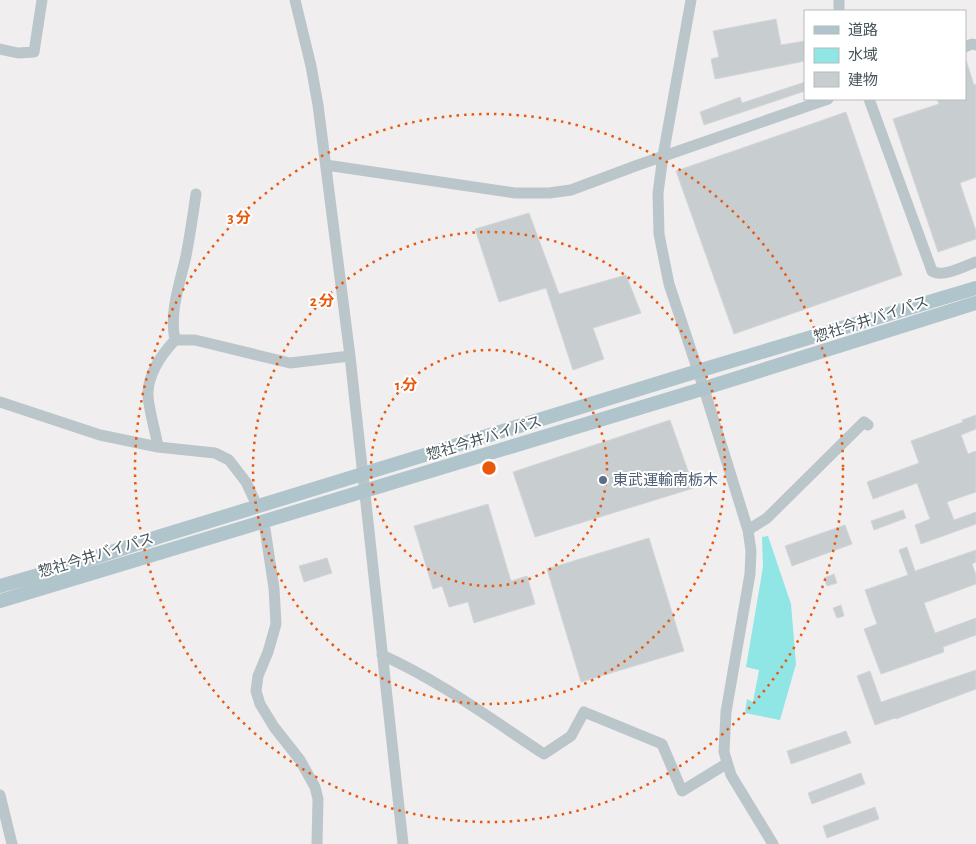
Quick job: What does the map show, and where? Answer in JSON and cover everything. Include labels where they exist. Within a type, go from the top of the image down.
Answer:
[{"type":"main road","name":"惣社今井バイパス","points":[[0,586],[698,370],[976,288]]},
{"type":"main road","name":"惣社今井バイパス","points":[[0,601],[704,388],[976,303]]},
{"type":"street","points":[[0,50],[18,53],[34,52],[42,0]]},
{"type":"street","points":[[295,0],[311,66],[326,165],[350,356],[403,844]]},
{"type":"street","points":[[691,0],[663,156],[658,193],[659,234],[668,284],[704,388],[748,530],[751,551],[750,574],[726,712],[724,752],[726,764],[731,775],[773,844]]},
{"type":"street","points":[[326,165],[515,193],[549,193],[571,190],[825,100]]},
{"type":"street","points":[[869,100],[932,271],[942,274],[976,262]]},
{"type":"street","points":[[175,340],[172,326],[174,305],[186,254],[196,194]]},
{"type":"street","points":[[158,447],[148,392],[152,374],[162,355],[175,340],[195,340],[290,364],[350,356]]},
{"type":"street","points":[[0,402],[100,435],[158,447],[215,453],[229,460],[246,482],[254,499]]},
{"type":"street","points":[[748,530],[766,518],[864,422],[868,425]]},
{"type":"street","points":[[265,529],[274,588],[276,624],[268,652],[258,676],[256,690],[260,704],[300,760],[315,787],[318,799],[317,844]]},
{"type":"street","points":[[382,656],[414,671],[544,754],[571,736],[584,712],[662,744],[682,791],[726,764]]},
{"type":"street","points":[[0,795],[7,837]]},
{"type":"water","points":[[768,536],[791,604],[796,664],[780,720],[745,713],[747,699],[753,702],[759,670],[746,667],[763,567],[762,537]]},
{"type":"building","points":[[776,19],[781,45],[804,41],[804,61],[715,79],[711,59],[719,57],[713,31]]},
{"type":"building","points":[[966,60],[974,85],[976,84],[976,177],[960,183],[976,231],[976,239],[938,252],[893,119],[939,104],[937,100],[966,100]]},
{"type":"building","points":[[804,82],[804,91],[704,125],[700,112],[740,97],[742,103]]},
{"type":"building","points":[[846,112],[902,275],[734,334],[676,171]]},
{"type":"building","points":[[529,213],[559,294],[626,275],[641,313],[593,328],[604,359],[573,370],[546,288],[499,302],[475,229]]},
{"type":"building","points":[[976,415],[976,429],[961,435],[968,454],[976,451],[976,492],[947,502],[954,520],[976,512],[976,524],[921,544],[915,525],[930,519],[917,483],[873,499],[867,482],[919,463],[911,441],[963,422],[962,420]]},
{"type":"building","name":"東武運輸南栃木","points":[[670,420],[694,488],[535,537],[513,472]]},
{"type":"building","points":[[488,504],[511,581],[527,576],[535,604],[474,623],[468,602],[449,607],[442,586],[433,589],[414,526]]},
{"type":"building","points":[[903,510],[906,518],[874,530],[871,521]]},
{"type":"building","points":[[845,525],[852,544],[792,566],[785,546]]},
{"type":"building","points":[[649,538],[684,651],[581,682],[547,569]]},
{"type":"building","points":[[907,547],[915,571],[976,550],[976,562],[972,564],[976,575],[976,584],[924,603],[935,633],[976,618],[976,635],[943,647],[944,652],[881,674],[864,629],[877,624],[865,590],[908,575],[899,550]]},
{"type":"building","points":[[327,558],[332,573],[304,582],[299,566]]},
{"type":"building","points":[[834,574],[837,583],[827,586],[824,578]]},
{"type":"building","points":[[841,605],[844,616],[837,618],[833,608]]},
{"type":"building","points":[[976,670],[976,689],[875,725],[857,676],[870,671],[881,702]]},
{"type":"building","points":[[846,731],[851,743],[791,764],[787,751]]},
{"type":"building","points":[[861,773],[865,784],[812,804],[808,793]]},
{"type":"building","points":[[875,807],[879,819],[827,838],[823,826]]},
{"type":"place","name":"東武運輸南栃木","points":[[603,480]]}]
